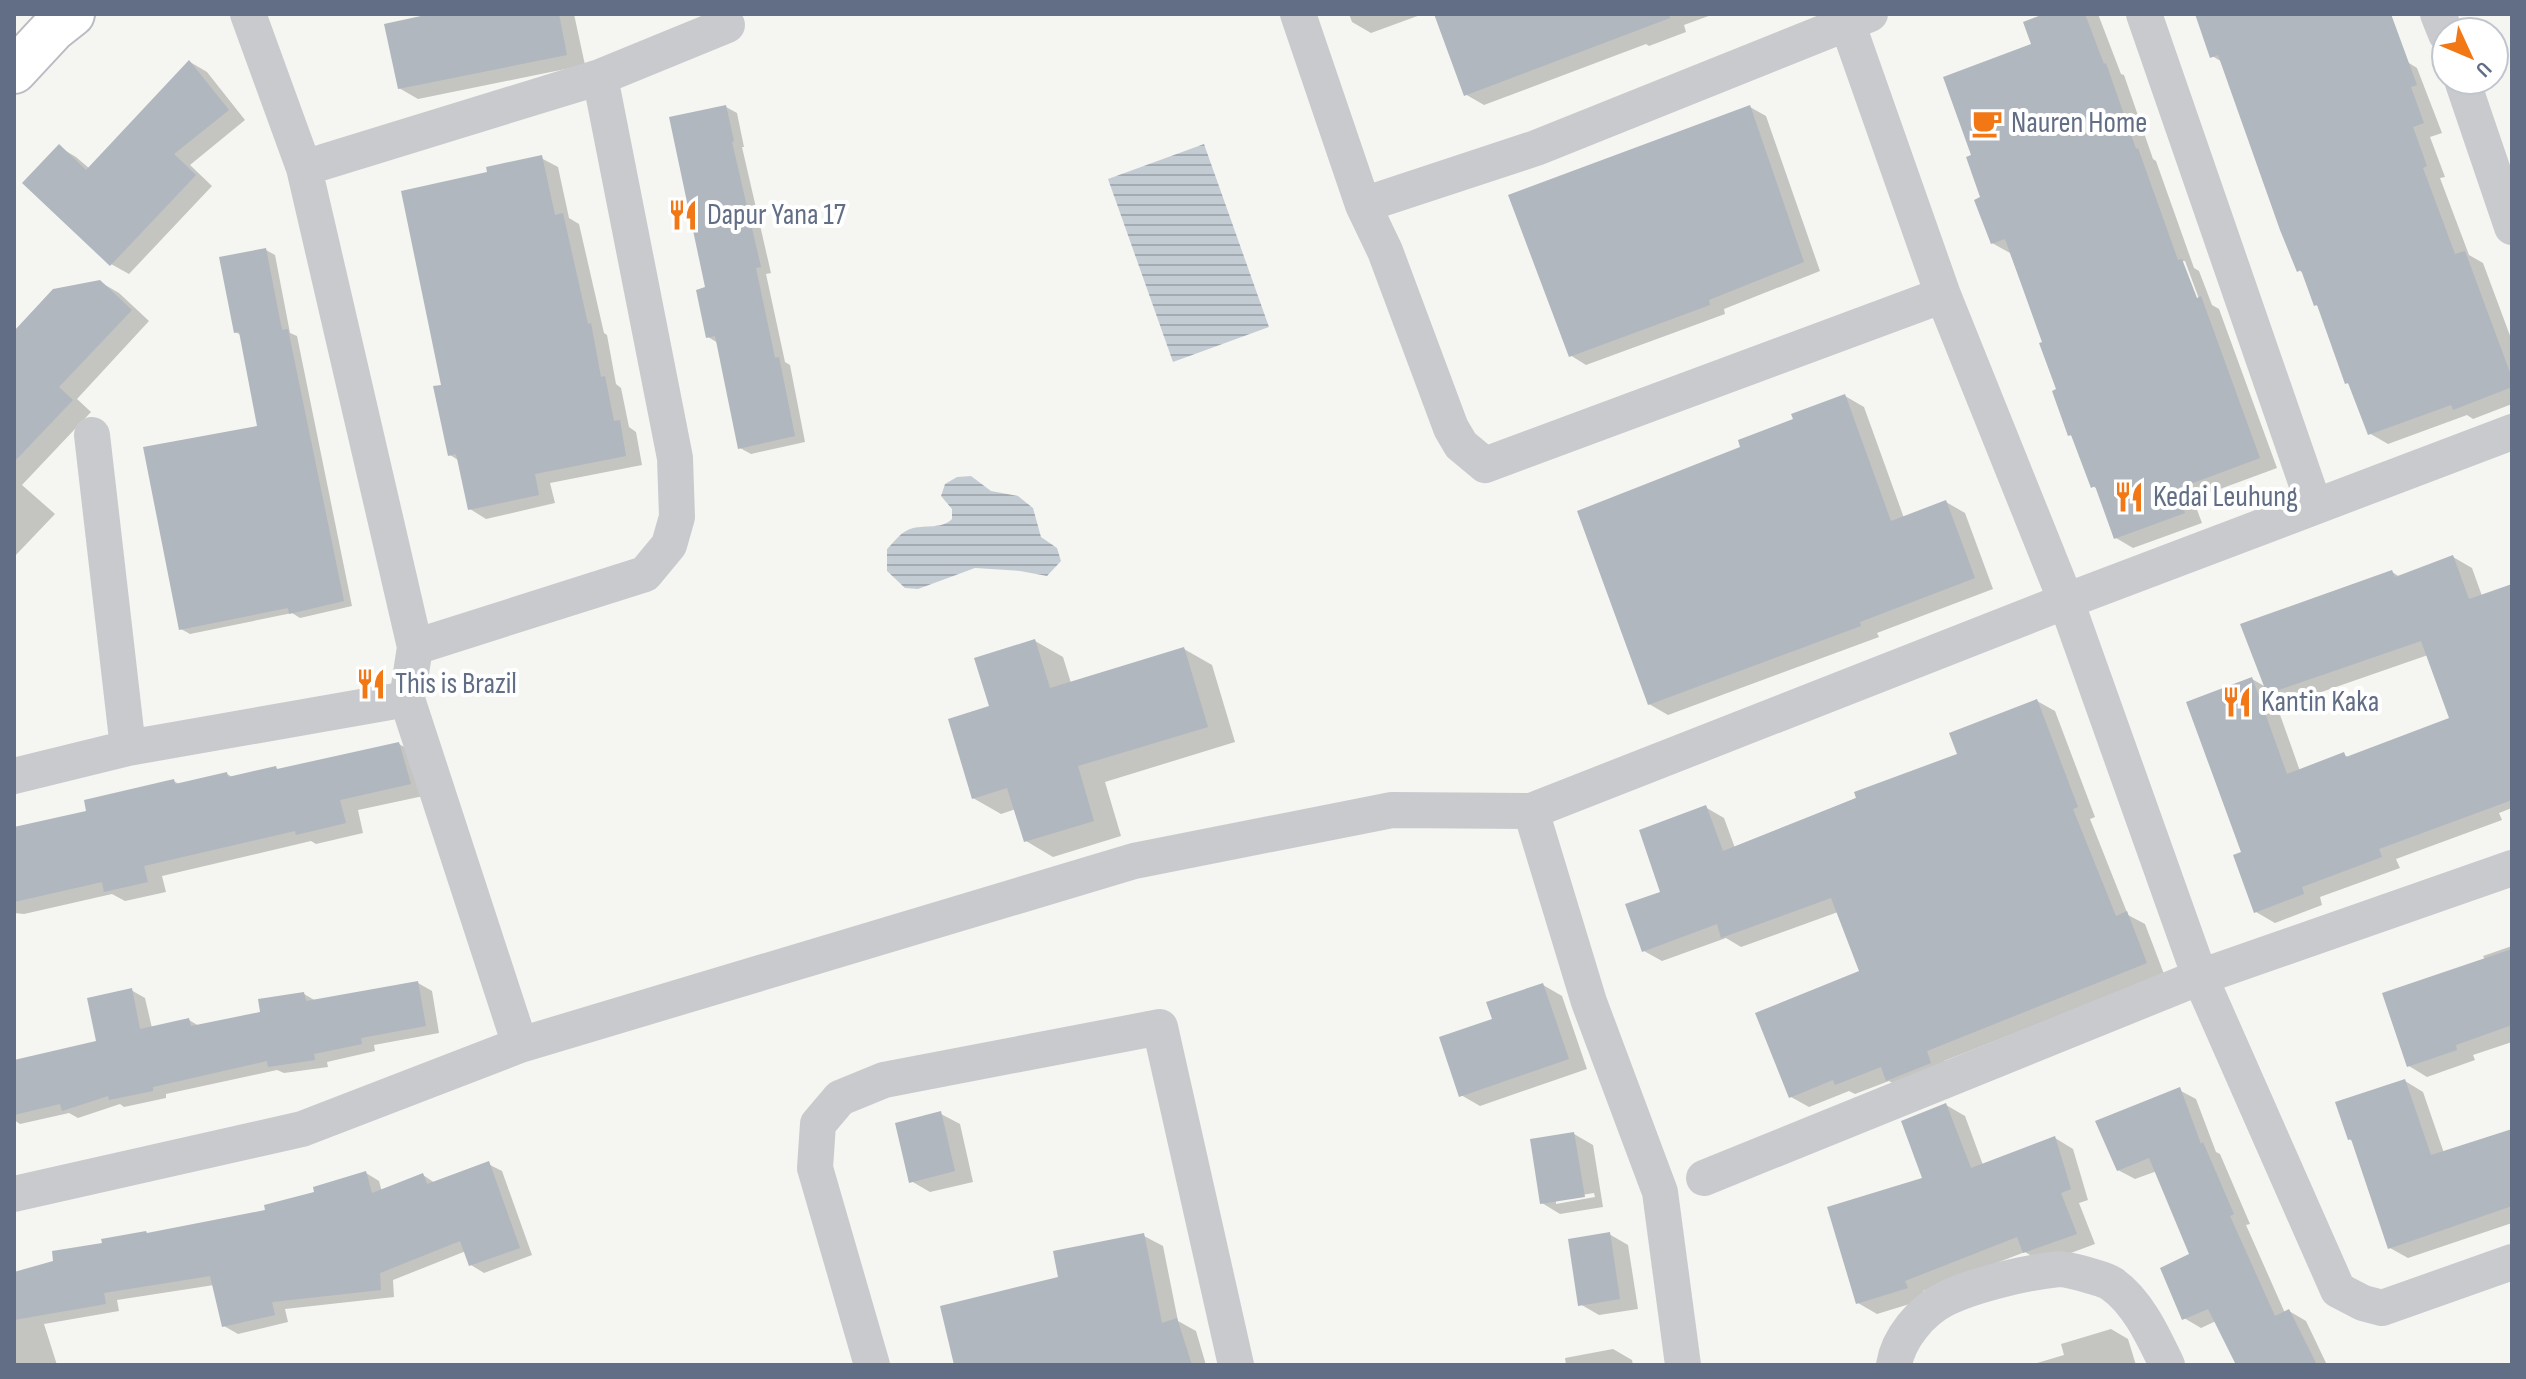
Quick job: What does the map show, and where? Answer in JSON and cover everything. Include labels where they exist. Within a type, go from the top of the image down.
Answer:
[{"type":"street","points":[[14,71],[53,29],[72,14]]},
{"type":"street","points":[[248,14],[304,168],[415,647],[407,699],[520,1045]]},
{"type":"street","points":[[1298,14],[1363,205],[1385,251],[1451,428],[1461,445],[1485,465],[1943,295]]},
{"type":"street","points":[[2144,14],[2314,505]]},
{"type":"street","points":[[1363,205],[1536,148],[1854,17],[1943,295],[2066,601],[2200,977],[2338,1290],[2363,1303],[2382,1308],[2512,1262]]},
{"type":"street","points":[[304,168],[600,77],[727,25]]},
{"type":"street","points":[[415,647],[645,574],[669,545],[677,517],[675,458],[600,77]]},
{"type":"street","points":[[2467,96],[2512,227]]},
{"type":"street","points":[[14,1194],[302,1129],[520,1045],[1134,861],[1392,810],[1531,811],[2314,505],[2512,432]]},
{"type":"street","points":[[92,435],[128,748]]},
{"type":"street","points":[[14,776],[128,748],[407,699]]},
{"type":"street","points":[[1531,811],[1589,1002],[1660,1192],[1683,1365]]},
{"type":"street","points":[[1704,1178],[2200,977],[2512,868]]},
{"type":"street","points":[[872,1365],[815,1168],[818,1124],[840,1098],[884,1080],[1160,1027],[1236,1365]]},
{"type":"street","points":[[1894,1365],[1896,1351],[1917,1321],[1944,1299],[1986,1284],[2062,1269],[2111,1283],[2146,1320],[2167,1365]]},
{"type":"shaded area","points":[[1204,144],[1269,327],[1173,362],[1108,179]]},
{"type":"shaded area","points":[[971,476],[991,491],[1018,496],[1033,508],[1041,537],[1057,548],[1061,561],[1047,576],[975,568],[918,589],[905,588],[887,571],[887,549],[909,529],[939,525],[952,519],[952,509],[941,496],[945,484],[957,477]]},
{"type":"building","points":[[430,14],[559,14],[567,55],[398,89],[384,24]]},
{"type":"building","points":[[1434,14],[1669,14],[1670,18],[1464,96]]},
{"type":"building","points":[[2044,14],[2085,14],[2178,260],[2182,259],[2197,298],[2201,296],[2260,458],[2177,489],[2185,513],[2114,539],[2095,486],[2091,488],[2071,435],[2068,436],[2052,391],[2056,389],[2039,343],[2042,342],[2005,239],[1991,244],[1974,200],[1980,197],[1966,157],[1971,155],[1943,77],[2031,44],[2023,22]]},
{"type":"building","points":[[2195,14],[2391,14],[2417,85],[2411,87],[2424,123],[2413,127],[2427,166],[2423,168],[2455,254],[2465,251],[2512,378],[2512,387],[2453,410],[2451,405],[2368,435],[2348,383],[2345,384],[2317,305],[2314,306],[2301,270],[2297,272],[2280,230],[2218,55],[2210,58]]},
{"type":"building","points":[[189,60],[229,110],[174,154],[196,175],[110,266],[22,183],[59,144],[86,170]]},
{"type":"building","points":[[726,105],[761,267],[756,268],[795,436],[738,449],[715,336],[706,338],[696,290],[705,287],[669,117]]},
{"type":"building","points":[[1750,105],[1804,262],[1709,300],[1710,305],[1569,357],[1508,195]]},
{"type":"building","points":[[542,155],[555,215],[563,213],[588,324],[591,323],[601,377],[605,376],[614,421],[620,420],[626,456],[535,474],[539,495],[468,510],[456,454],[448,456],[433,386],[441,385],[401,191],[487,172],[486,167]]},
{"type":"building","points":[[266,248],[282,330],[288,329],[344,601],[289,614],[288,608],[179,630],[143,447],[257,426],[239,332],[234,333],[219,257]]},
{"type":"building","points":[[100,280],[132,310],[59,387],[73,400],[14,462],[14,331],[53,289]]},
{"type":"building","points":[[1845,394],[1891,521],[1946,500],[1975,578],[1860,622],[1861,626],[1648,705],[1577,511],[1740,447],[1738,440],[1793,419],[1791,414]]},
{"type":"building","points":[[2453,555],[2469,599],[2512,584],[2512,800],[2379,849],[2382,857],[2302,887],[2304,894],[2254,913],[2233,855],[2241,852],[2186,702],[2252,677],[2287,774],[2344,752],[2346,757],[2449,718],[2421,641],[2267,694],[2240,624],[2392,570],[2395,577]]},
{"type":"building","points":[[1035,639],[1050,688],[1184,647],[1208,727],[1078,766],[1094,821],[1024,842],[1007,788],[972,799],[948,719],[989,706],[974,658]]},
{"type":"building","points":[[2037,699],[2078,807],[2073,809],[2116,916],[2127,911],[2147,963],[1927,1051],[1931,1063],[1886,1081],[1881,1067],[1835,1085],[1833,1080],[1789,1098],[1755,1013],[1859,971],[1831,898],[1721,938],[1717,924],[1642,952],[1625,904],[1660,892],[1639,830],[1706,805],[1723,851],[1856,798],[1854,792],[1957,754],[1949,733]]},
{"type":"building","points":[[399,742],[411,784],[340,800],[346,823],[296,835],[295,831],[144,866],[148,882],[104,892],[102,882],[14,902],[14,827],[86,811],[84,800],[174,779],[175,784],[227,772],[228,777],[276,766],[277,769]]},
{"type":"building","points":[[2512,949],[2512,1025],[2456,1045],[2457,1050],[2407,1067],[2382,993]]},
{"type":"building","points":[[418,981],[426,1026],[361,1038],[362,1044],[314,1054],[315,1060],[268,1067],[267,1061],[153,1087],[153,1091],[109,1100],[108,1096],[62,1111],[60,1104],[14,1115],[14,1060],[96,1041],[87,998],[132,988],[140,1029],[189,1018],[191,1026],[260,1012],[258,999],[304,992],[306,1001]]},
{"type":"building","points":[[1543,983],[1569,1059],[1459,1097],[1439,1037],[1492,1019],[1486,1002]]},
{"type":"building","points":[[2405,1079],[2431,1155],[2512,1129],[2512,1206],[2388,1249],[2351,1139],[2348,1140],[2335,1102]]},
{"type":"building","points":[[2180,1087],[2201,1144],[2203,1142],[2234,1214],[2230,1216],[2275,1316],[2289,1309],[2317,1365],[2236,1365],[2208,1309],[2182,1320],[2160,1268],[2189,1254],[2149,1158],[2117,1171],[2095,1121]]},
{"type":"building","points":[[1946,1103],[1971,1168],[2055,1136],[2071,1189],[2061,1193],[2077,1234],[2023,1253],[2017,1237],[1905,1281],[1908,1288],[1856,1304],[1827,1207],[1922,1178],[1901,1121]]},
{"type":"building","points":[[941,1111],[955,1171],[909,1183],[895,1123]]},
{"type":"building","points":[[1574,1132],[1585,1197],[1540,1204],[1530,1139]]},
{"type":"building","points":[[489,1161],[520,1248],[469,1266],[460,1241],[380,1273],[381,1290],[272,1302],[275,1315],[222,1327],[210,1276],[104,1293],[106,1304],[14,1320],[14,1272],[53,1261],[52,1251],[102,1243],[101,1239],[265,1210],[264,1205],[314,1192],[313,1187],[366,1171],[372,1193],[423,1173],[427,1184]]},
{"type":"building","points":[[1610,1232],[1620,1299],[1578,1306],[1568,1239]]},
{"type":"building","points":[[1144,1233],[1162,1323],[1177,1318],[1192,1365],[954,1365],[940,1306],[1058,1277],[1053,1251]]},
{"type":"place","name":"Nauren Home","points":[[1987,123]]},
{"type":"place","name":"Dapur Yana 17","points":[[683,215]]},
{"type":"place","name":"Kedai Leuhung","points":[[2129,497]]},
{"type":"place","name":"This is Brazil","points":[[371,684]]},
{"type":"place","name":"Kantin Kaka","points":[[2237,702]]}]
